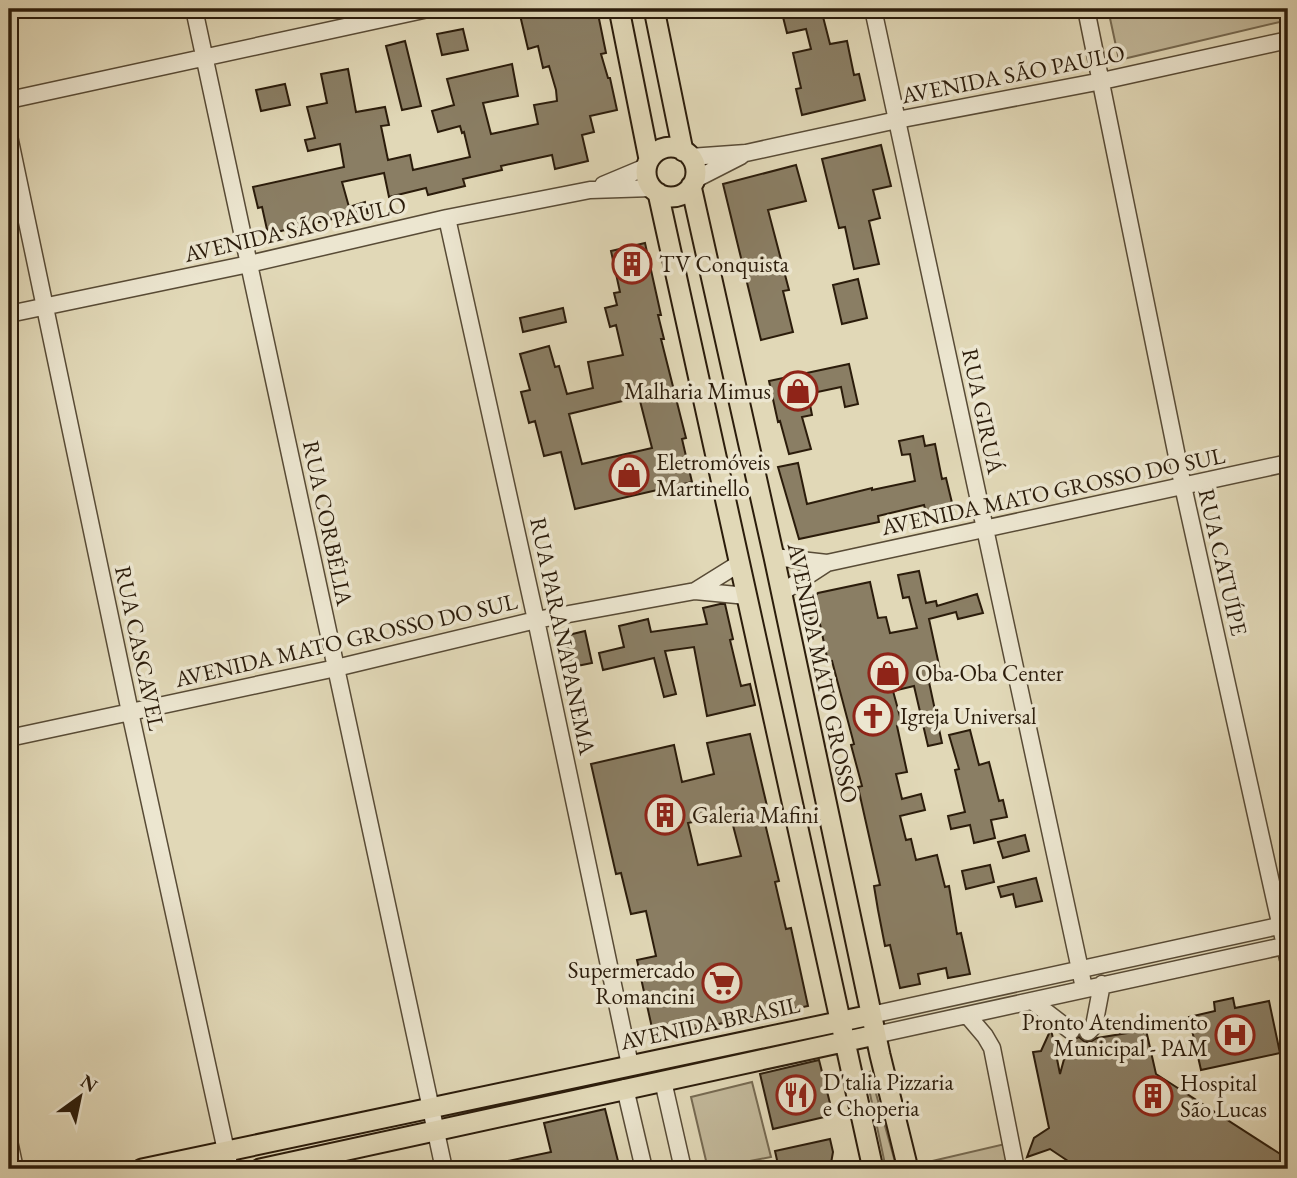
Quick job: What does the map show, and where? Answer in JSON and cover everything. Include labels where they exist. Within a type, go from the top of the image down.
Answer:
[{"type":"main road","points":[[619,9],[648,163],[646,177],[655,190],[873,1169]]},
{"type":"main road","points":[[653,9],[687,154],[696,172],[692,183],[679,195],[668,196],[655,190]]},
{"type":"main road","points":[[648,163],[664,148],[687,154]]},
{"type":"main road","name":"AVENIDA MATO GROSSO","points":[[692,183],[875,1035],[908,1169]]},
{"type":"main road","name":"AVENIDA BRASIL","points":[[142,1169],[227,1160],[430,1110],[871,1015]]},
{"type":"main road","name":"AVENIDA BRASIL","points":[[260,1169],[875,1035]]},
{"type":"street","name":"RUA CORBÉLIA","points":[[194,9],[444,1169]]},
{"type":"street","points":[[9,100],[205,58],[401,11],[428,9]]},
{"type":"street","name":"RUA GIRUÁ","points":[[873,9],[1084,988]]},
{"type":"street","name":"RUA CATUÍPE","points":[[1086,9],[1183,486],[1285,925],[1287,950]]},
{"type":"street","name":"AVENIDA SÃO PAULO","points":[[687,154],[746,153],[897,120],[1102,81],[1288,40]]},
{"type":"street","name":"RUA CASCAVEL","points":[[9,136],[227,1160]]},
{"type":"street","name":"AVENIDA SÃO PAULO","points":[[692,183],[746,153]]},
{"type":"street","name":"AVENIDA SÃO PAULO","points":[[590,190],[648,163]]},
{"type":"street","name":"AVENIDA SÃO PAULO","points":[[9,314],[249,264],[447,218],[590,190],[655,190]]},
{"type":"street","name":"RUA PARANAPANEMA","points":[[447,218],[630,1065]]},
{"type":"street","name":"AVENIDA MATO GROSSO DO SUL","points":[[827,562],[1288,464]]},
{"type":"street","points":[[774,557],[827,562]]},
{"type":"street","points":[[781,593],[827,562]]},
{"type":"street","points":[[695,591],[740,563]]},
{"type":"street","points":[[695,591],[747,596]]},
{"type":"street","name":"AVENIDA MATO GROSSO DO SUL","points":[[9,738],[336,668],[536,620],[695,591]]},
{"type":"street","name":"AVENIDA BRASIL","points":[[871,1015],[1285,925]]},
{"type":"street","name":"AVENIDA BRASIL","points":[[875,1035],[1102,984],[1287,950]]},
{"type":"street","points":[[1088,1032],[1094,1026],[1102,984]]},
{"type":"street","points":[[1031,1001],[1071,1031]]},
{"type":"street","points":[[968,1016],[992,1048],[1016,1169]]},
{"type":"street","points":[[663,1081],[683,1169]]},
{"type":"street","points":[[625,1088],[644,1169]]},
{"type":"street","points":[[9,1141],[15,1169]]},
{"type":"shaded area","points":[[1108,9],[1282,9],[1284,21],[1119,60]]},
{"type":"shaded area","points":[[870,1072],[897,1169],[886,1169],[866,1075]]},
{"type":"shaded area","points":[[752,1082],[771,1157],[708,1169],[691,1097]]},
{"type":"shaded area","points":[[1018,1141],[1023,1169],[916,1169],[915,1165]]},
{"type":"building","points":[[546,9],[597,9],[606,53],[601,54],[617,110],[590,116],[594,132],[582,135],[588,161],[555,169],[552,155],[501,166],[502,170],[463,179],[465,186],[428,195],[426,188],[389,197],[384,173],[342,182],[349,207],[365,202],[368,213],[268,234],[262,207],[258,208],[253,187],[344,167],[340,144],[308,151],[305,140],[315,138],[307,107],[327,103],[321,74],[348,69],[356,112],[385,107],[389,125],[381,126],[388,160],[410,155],[413,170],[470,157],[460,126],[438,132],[432,111],[454,105],[447,79],[512,64],[518,96],[483,103],[491,134],[538,124],[534,105],[557,101],[556,90],[549,66],[543,68],[538,46],[528,49],[520,15]]},
{"type":"building","points":[[781,9],[821,9],[830,44],[847,41],[854,75],[859,74],[865,100],[802,115],[796,89],[801,88],[793,53],[811,49],[806,29],[787,33]]},
{"type":"building","points":[[463,29],[468,50],[442,55],[437,34]]},
{"type":"building","points":[[405,41],[421,106],[402,110],[386,46]]},
{"type":"building","points":[[285,84],[290,105],[261,111],[256,90]]},
{"type":"building","points":[[881,145],[891,186],[873,190],[880,218],[869,221],[879,264],[854,269],[845,227],[839,228],[822,159]]},
{"type":"building","points":[[796,165],[806,201],[768,210],[789,290],[783,291],[793,332],[761,340],[723,184]]},
{"type":"building","points":[[645,243],[661,315],[658,315],[664,339],[661,339],[686,438],[682,439],[692,482],[575,509],[561,452],[544,456],[535,421],[529,423],[521,392],[530,390],[520,354],[549,346],[555,367],[559,366],[567,394],[593,388],[588,362],[623,355],[616,325],[610,327],[605,308],[617,305],[614,293],[620,292],[611,251]],"holes":[[[639,397],[652,448],[582,464],[569,414]]]},
{"type":"building","points":[[858,279],[867,318],[842,324],[833,285]]},
{"type":"building","points":[[563,308],[566,322],[523,332],[520,318]]},
{"type":"building","name":"Malharia Mimus","points":[[849,364],[858,404],[845,407],[841,387],[808,394],[812,415],[802,417],[811,449],[789,454],[780,421],[778,422],[769,381]]},
{"type":"building","points":[[923,436],[925,446],[935,444],[942,479],[946,478],[954,511],[927,517],[924,505],[878,516],[879,522],[799,539],[778,467],[798,463],[807,504],[872,488],[915,481],[910,454],[902,455],[899,441]]},
{"type":"building","points":[[919,571],[926,603],[936,601],[937,606],[977,594],[983,613],[958,619],[956,612],[929,619],[942,679],[929,682],[942,743],[928,746],[914,686],[893,691],[902,724],[897,726],[907,772],[896,774],[902,799],[921,794],[925,810],[900,816],[906,840],[911,839],[916,860],[937,855],[945,887],[949,886],[957,934],[961,933],[970,974],[948,978],[946,968],[918,974],[920,984],[900,988],[890,945],[885,946],[878,910],[874,886],[880,885],[858,787],[862,786],[851,745],[854,744],[832,661],[828,662],[820,624],[812,625],[807,603],[818,593],[870,582],[878,618],[886,617],[890,633],[917,628],[909,597],[903,598],[898,575]]},
{"type":"building","points":[[725,604],[741,686],[750,684],[755,705],[707,716],[694,647],[665,651],[676,694],[664,697],[654,658],[603,670],[599,653],[624,647],[619,626],[648,619],[651,632],[707,624],[703,608]]},
{"type":"building","points":[[585,631],[592,663],[567,668],[560,637]]},
{"type":"building","points":[[970,730],[979,765],[989,762],[999,801],[1003,800],[1007,817],[991,820],[995,838],[974,843],[970,825],[951,829],[948,816],[965,812],[955,770],[959,769],[949,735]]},
{"type":"building","points":[[750,734],[767,806],[761,807],[779,881],[775,882],[786,929],[791,928],[808,1006],[654,1037],[637,960],[656,956],[646,911],[631,914],[621,873],[616,874],[591,764],[674,745],[682,782],[714,774],[707,743]],"holes":[[[730,814],[741,856],[698,865],[688,823]]]},
{"type":"building","points":[[1025,835],[1029,851],[1003,858],[998,842]]},
{"type":"building","points":[[990,865],[994,882],[966,889],[962,871]]},
{"type":"building","points":[[1036,878],[1042,901],[1016,907],[1013,894],[1001,897],[998,887]]},
{"type":"building","name":"Pronto Atendimento Municipal - PAM","points":[[1233,998],[1235,1008],[1269,1001],[1280,1053],[1201,1070],[1189,1017],[1215,1011],[1214,1002]]},
{"type":"building","name":"Hospital São Lucas","points":[[1051,1029],[1060,1074],[1069,1041],[1079,1037],[1090,1042],[1097,1038],[1146,1030],[1156,1074],[1288,1159],[1288,1169],[1080,1169],[1050,1149],[1027,1157],[1034,1138],[1049,1128],[1033,1052],[1041,1051]]},
{"type":"building","name":"D'talia Pizzaria e Choperia","points":[[819,1060],[833,1115],[773,1129],[760,1074]]},
{"type":"building","points":[[605,1109],[620,1169],[495,1169],[494,1164],[551,1152],[544,1123]]},
{"type":"building","points":[[830,1139],[833,1152],[830,1169],[779,1169],[775,1151]]},
{"type":"place","name":"TV Conquista","points":[[632,264]]},
{"type":"place","name":"Malharia Mimus","points":[[798,391]]},
{"type":"place","name":"Eletromóveis Martinello","points":[[629,475]]},
{"type":"place","name":"Oba-Oba Center","points":[[888,673]]},
{"type":"place","name":"Igreja Universal","points":[[873,716]]},
{"type":"place","name":"Galeria Mafini","points":[[665,815]]},
{"type":"place","name":"Supermercado Romancini","points":[[722,983]]},
{"type":"place","name":"Pronto Atendimento Municipal - PAM","points":[[1235,1035]]},
{"type":"place","name":"D'talia Pizzaria e Choperia","points":[[796,1095]]},
{"type":"place","name":"Hospital São Lucas","points":[[1153,1096]]}]
